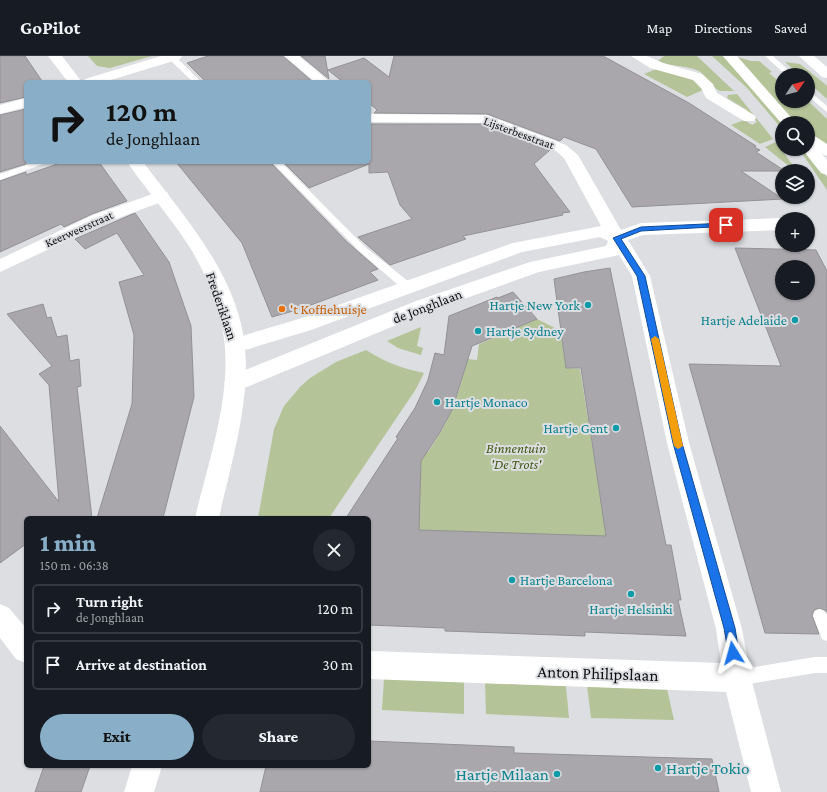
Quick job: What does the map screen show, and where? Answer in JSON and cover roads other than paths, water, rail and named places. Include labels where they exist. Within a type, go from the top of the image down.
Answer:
[{"type":"street","points":[[55,56],[73,80]]},
{"type":"street","points":[[96,80],[174,56]]},
{"type":"street","points":[[291,56],[321,80]]},
{"type":"street","points":[[638,56],[660,67],[692,74],[705,84],[711,95],[749,118]]},
{"type":"street","points":[[730,56],[783,116]]},
{"type":"street","points":[[806,56],[824,72]]},
{"type":"street","points":[[824,56],[822,59],[824,72]]},
{"type":"street","points":[[0,110],[24,103]]},
{"type":"street","name":"Lijsterbesstraat","points":[[371,118],[487,119],[561,148],[570,156],[617,238],[641,276],[678,443],[729,628],[737,678],[766,792]]},
{"type":"street","points":[[815,143],[827,151]]},
{"type":"street","points":[[815,155],[827,170]]},
{"type":"street","name":"Frederiklaan","points":[[137,164],[199,248],[214,276],[235,345],[235,383],[207,516]]},
{"type":"street","name":"Keerweerstraat","points":[[0,266],[99,219],[161,196]]},
{"type":"street","points":[[617,238],[641,229],[775,224]]},
{"type":"street","name":"de Jonghlaan","points":[[235,345],[304,325],[519,247],[602,231],[617,238],[614,250],[536,266],[423,306],[235,383]]},
{"type":"street","points":[[409,288],[423,306]]},
{"type":"street","points":[[0,617],[24,647]]},
{"type":"street","name":"Anton Philipslaan","points":[[371,665],[737,678]]},
{"type":"street","points":[[139,792],[146,768]]},
{"type":"lane","points":[[174,56],[195,80]]},
{"type":"lane","points":[[769,56],[782,68]]},
{"type":"lane","points":[[815,99],[827,110]]},
{"type":"lane","points":[[0,178],[38,164]]},
{"type":"lane","points":[[278,164],[362,249],[409,288]]},
{"type":"lane","points":[[820,616],[827,634]]},
{"type":"lane","name":"Anton Philipslaan","points":[[737,678],[827,665]]},
{"type":"place","name":"Hartje New York","points":[[588,305]]},
{"type":"place","name":"'t Koffiehuisje","points":[[282,309]]},
{"type":"place","name":"Hartje Adelaide","points":[[795,320]]},
{"type":"place","name":"Hartje Sydney","points":[[478,331]]},
{"type":"place","name":"Hartje Monaco","points":[[437,402]]},
{"type":"place","name":"Hartje Gent","points":[[616,428]]},
{"type":"place","name":"Hartje Barcelona","points":[[512,580]]},
{"type":"place","name":"Hartje Helsinki","points":[[631,594]]},
{"type":"place","name":"Hartje Tokio","points":[[658,768]]},
{"type":"place","name":"Hartje Milaan","points":[[557,774]]},
{"type":"park label","name":"Binnentuin 'De Trots'","points":[[516,456]]}]
